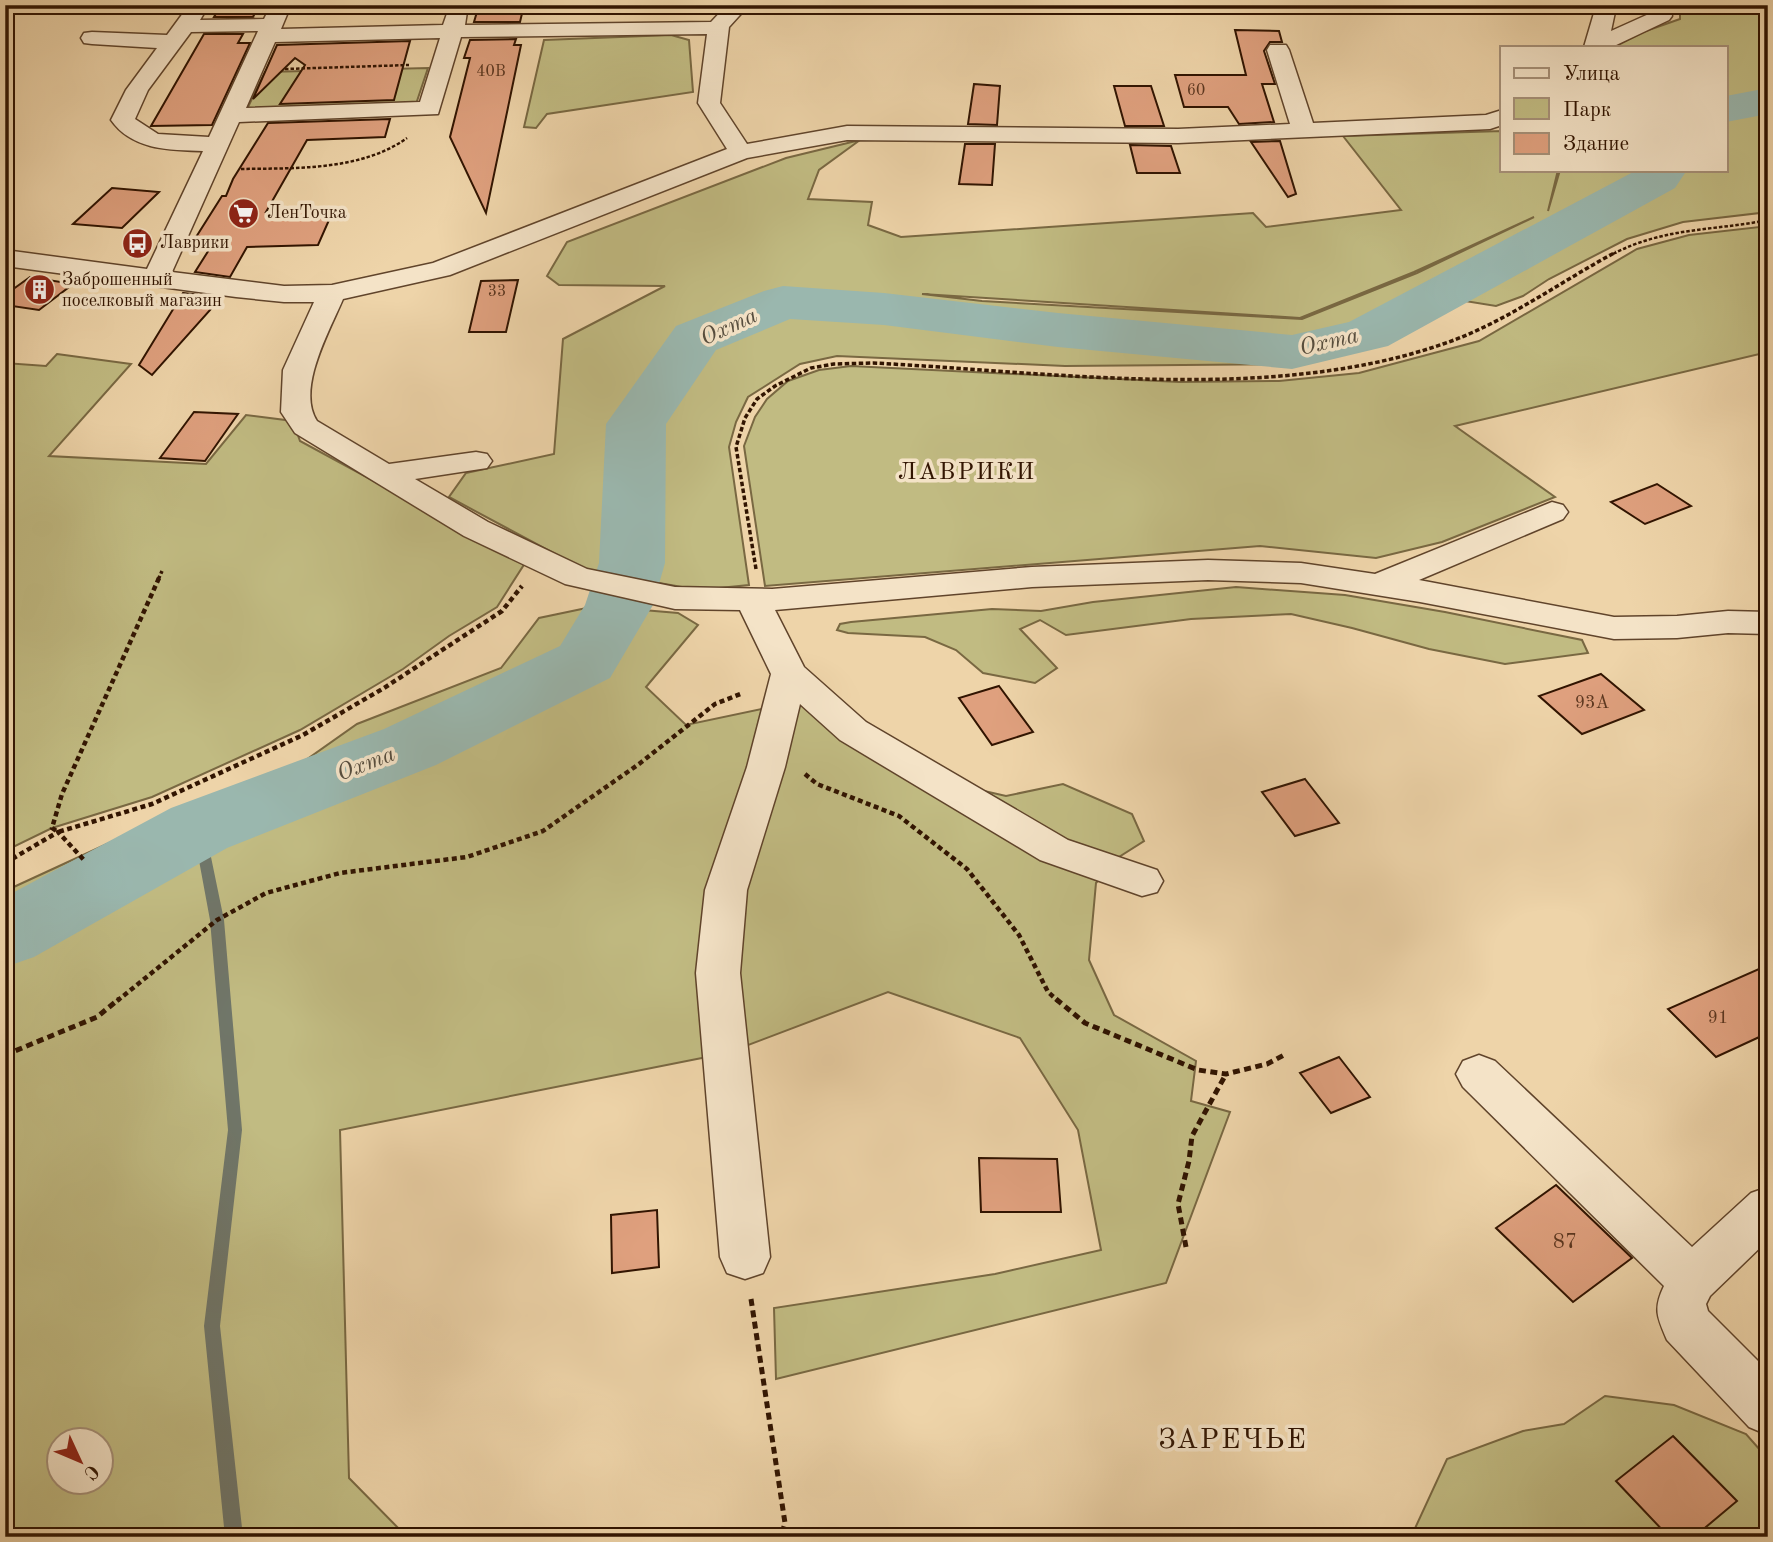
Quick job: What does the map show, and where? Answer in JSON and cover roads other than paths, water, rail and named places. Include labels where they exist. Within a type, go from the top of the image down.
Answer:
[{"type":"street","points":[[199,5],[181,34],[128,103],[123,120],[130,129],[151,140],[211,158]]},
{"type":"street","points":[[230,115],[430,109],[459,5]]},
{"type":"street","points":[[739,5],[719,27],[709,103],[741,152]]},
{"type":"street","points":[[1597,46],[1605,12],[1599,5]]},
{"type":"street","points":[[1597,46],[1662,16],[1660,5]]},
{"type":"street","points":[[453,31],[540,8]]},
{"type":"street","points":[[156,279],[273,22]]},
{"type":"street","points":[[92,38],[181,34],[273,22],[453,31],[719,27]]},
{"type":"street","points":[[1278,50],[1304,131]]},
{"type":"street","points":[[5,258],[284,294],[332,293],[441,269],[741,152],[847,133],[1178,136],[1490,122],[1500,118]]},
{"type":"street","points":[[332,293],[298,370],[296,412],[306,427],[476,529],[577,577],[675,598],[758,600],[1032,577],[1208,570],[1301,573],[1614,628],[1677,627],[1728,622],[1768,623]]},
{"type":"street","points":[[382,474],[476,461]]},
{"type":"street","points":[[1378,585],[1552,512]]},
{"type":"street","points":[[758,600],[789,674],[853,731],[1054,850],[1142,881]]},
{"type":"street","points":[[745,1257],[719,973],[726,890],[771,747],[789,674]]},
{"type":"street","points":[[1479,1074],[1692,1280]]},
{"type":"street","points":[[1768,1208],[1692,1280],[1681,1304],[1685,1323],[1768,1409]]},
{"type":"waterway","name":"Охта","points":[[1728,109],[1768,101]]},
{"type":"waterway","name":"Охта","points":[[5,935],[199,828],[410,747],[585,662],[619,605],[632,563],[636,424],[696,338],[783,302],[884,309],[1058,330],[1292,352],[1368,334],[1658,178],[1662,172]]},
{"type":"waterway","points":[[199,828],[217,920],[235,1130],[212,1326],[234,1537]]},
{"type":"place","name":"ЛенТочка","points":[[244,213]]},
{"type":"place","name":"Лаврики","points":[[137,243]]},
{"type":"place","name":"Заброшенный поселковый магазин","points":[[39,290]]},
{"type":"district","name":"ЛАВРИКИ","points":[[967,473]]},
{"type":"district","name":"ЗАРЕЧЬЕ","points":[[1233,1441]]}]
